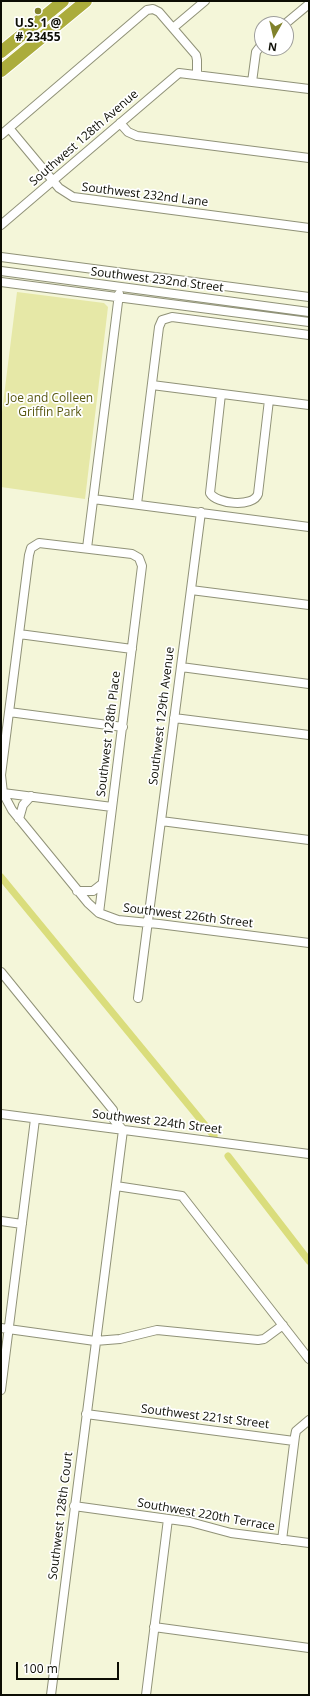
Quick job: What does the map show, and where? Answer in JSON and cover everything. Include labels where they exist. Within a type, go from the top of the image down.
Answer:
[{"type":"highway","points":[[1,52],[63,1]]},
{"type":"highway","points":[[1,71],[86,1]]},
{"type":"street","points":[[173,28],[205,1]]},
{"type":"street","points":[[294,16],[309,4]]},
{"type":"street","points":[[1,135],[142,14],[153,9],[159,12],[196,55],[197,74],[309,89]]},
{"type":"street","points":[[252,82],[255,56]]},
{"type":"street","name":"Southwest 128th Avenue","points":[[1,224],[174,76],[185,73],[197,74]]},
{"type":"street","points":[[120,123],[128,132],[137,136],[309,158]]},
{"type":"street","name":"Southwest 232nd Lane","points":[[9,128],[64,193],[76,198],[309,228]]},
{"type":"street","points":[[1,257],[309,297]]},
{"type":"street","name":"Southwest 232nd Street","points":[[1,271],[309,312]]},
{"type":"street","name":"Southwest 232nd Street","points":[[1,282],[309,322]]},
{"type":"street","points":[[112,807],[3,793],[1,775],[29,555],[34,545],[42,542],[87,548],[120,287]]},
{"type":"street","points":[[136,504],[159,327],[164,319],[172,317],[309,335]]},
{"type":"street","points":[[152,385],[309,405]]},
{"type":"street","points":[[221,394],[210,493],[218,500],[246,503],[253,500],[258,494],[269,400]]},
{"type":"street","points":[[93,498],[309,527]]},
{"type":"street","name":"Southwest 129th Avenue","points":[[138,998],[200,512]]},
{"type":"street","name":"Southwest 128th Place","points":[[87,548],[132,554],[139,558],[142,570],[99,913]]},
{"type":"street","points":[[191,590],[309,605]]},
{"type":"street","points":[[19,634],[132,649]]},
{"type":"street","points":[[180,667],[309,684]]},
{"type":"street","points":[[9,712],[123,727]]},
{"type":"street","points":[[174,718],[309,736]]},
{"type":"street","name":"Southwest 226th Street","points":[[3,793],[8,804],[77,891],[99,913],[118,920],[147,922],[309,943]]},
{"type":"street","points":[[19,818],[23,805],[31,796]]},
{"type":"street","points":[[161,821],[309,840]]},
{"type":"street","points":[[77,891],[93,890],[102,884]]},
{"type":"street","points":[[1,972],[113,1110],[114,1120],[123,1130],[95,1341]]},
{"type":"street","name":"Southwest 224th Street","points":[[1,1114],[309,1154]]},
{"type":"street","points":[[1,1390],[5,1329],[22,1224],[35,1119]]},
{"type":"street","points":[[116,1186],[182,1196],[309,1359]]},
{"type":"street","points":[[1,1221],[22,1224]]},
{"type":"street","points":[[5,1329],[95,1341],[120,1339],[157,1330],[258,1340],[264,1339],[283,1325]]},
{"type":"street","name":"Southwest 128th Court","points":[[51,1695],[95,1341]]},
{"type":"street","name":"Southwest 221st Street","points":[[86,1414],[294,1441]]},
{"type":"street","points":[[282,1540],[296,1431],[309,1420]]},
{"type":"street","name":"Southwest 220th Terrace","points":[[74,1506],[190,1522],[232,1533],[309,1543]]},
{"type":"street","points":[[146,1695],[168,1519]]},
{"type":"street","points":[[154,1627],[309,1648]]},
{"type":"green space","name":"Joe and Colleen Griffin Park","points":[[17,292],[104,303],[108,307],[85,499],[1,487],[1,420]]},
{"type":"waterway","points":[[1,877],[214,1136]]},
{"type":"waterway","points":[[228,1156],[309,1261]]},
{"type":"place","name":"U.S. 1 @ # 23455","points":[[38,11]]}]
